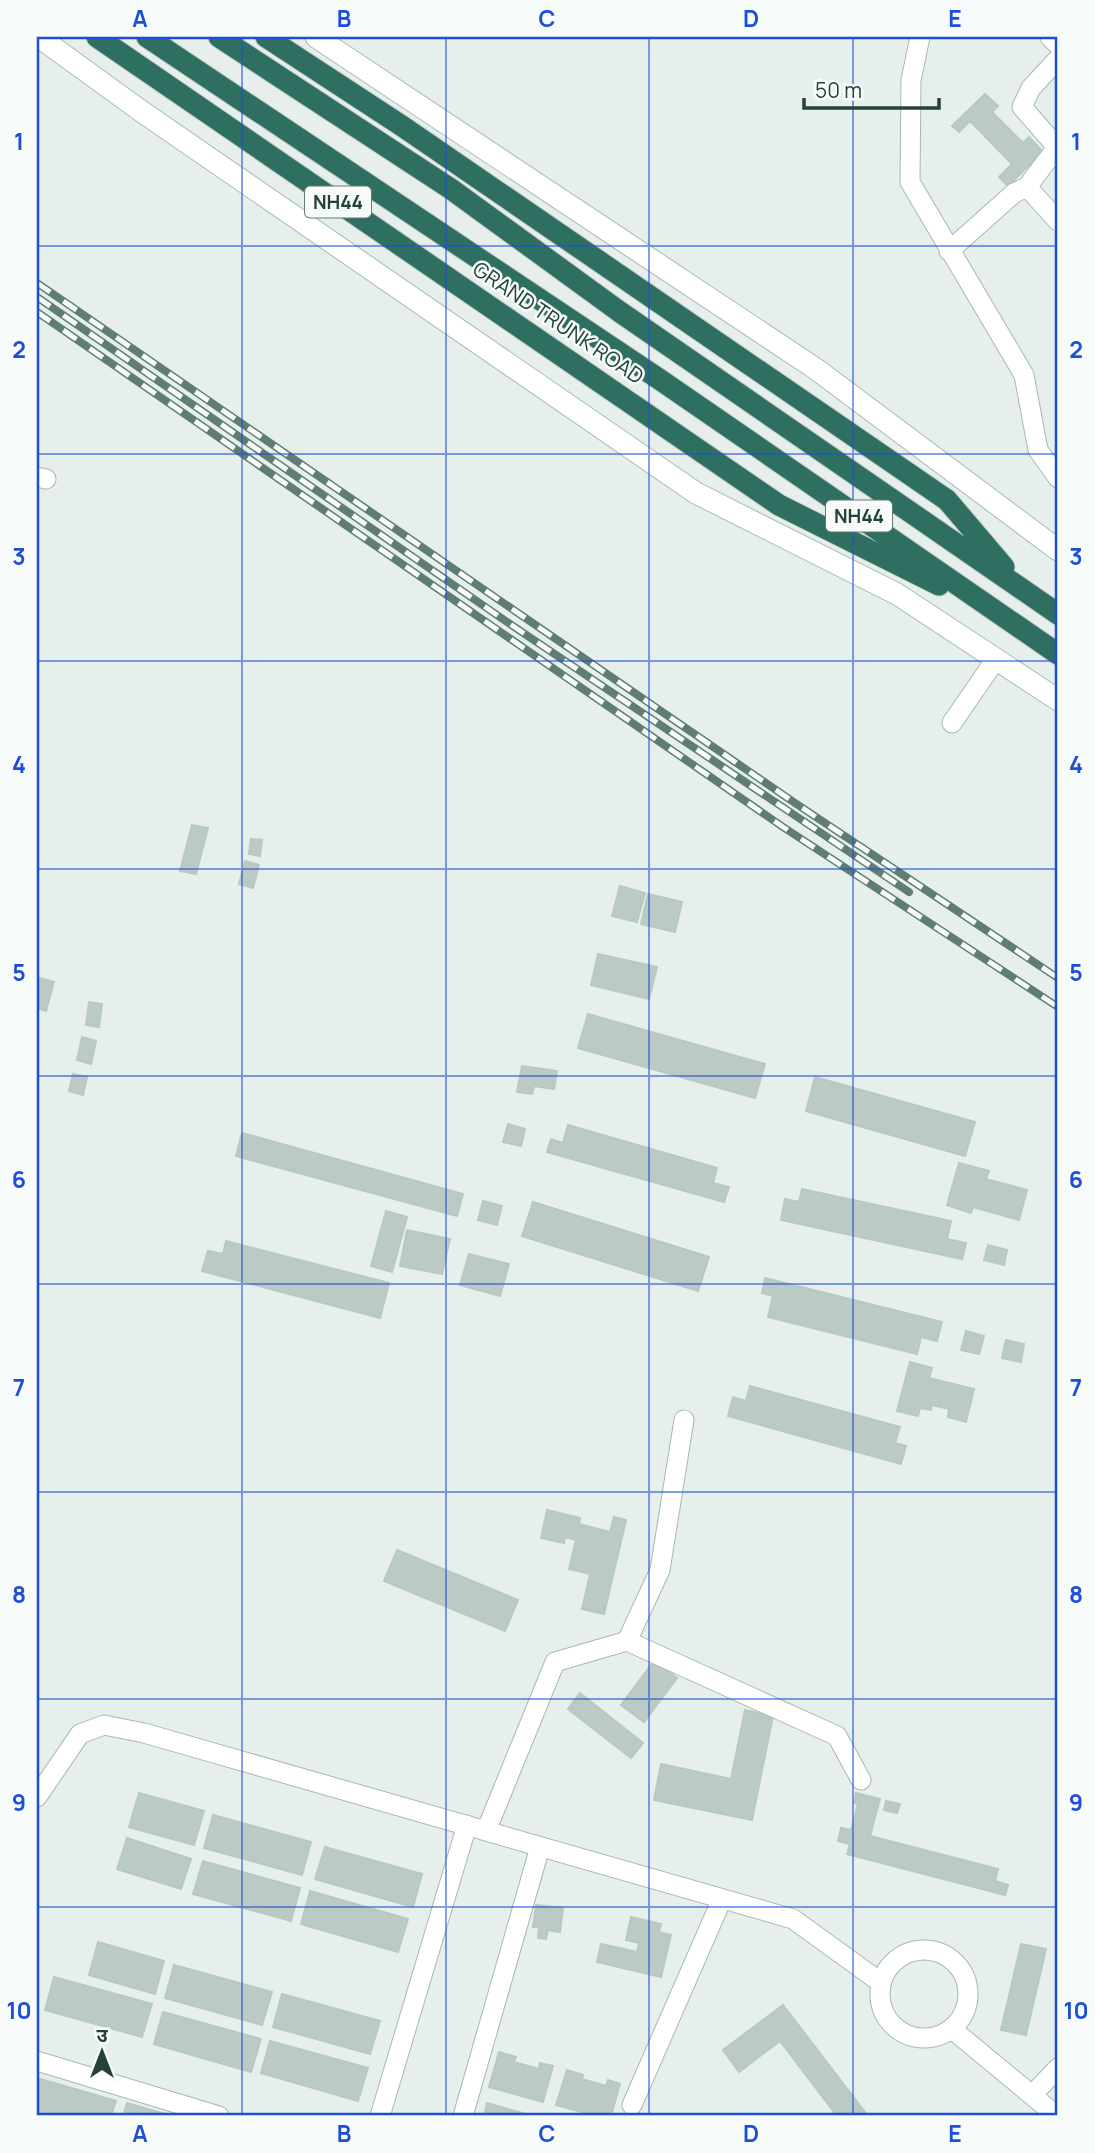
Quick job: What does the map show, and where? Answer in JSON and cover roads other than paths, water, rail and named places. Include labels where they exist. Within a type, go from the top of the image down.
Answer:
[{"type":"highway","name":"GRAND TRUNK ROAD","points":[[97,37],[779,505],[1010,620]]},
{"type":"highway","name":"GRAND TRUNK ROAD","points":[[147,37],[659,379],[1058,654]]},
{"type":"highway","name":"GRAND TRUNK ROAD","points":[[219,37],[451,189],[620,312],[1058,614]]},
{"type":"highway","name":"GRAND TRUNK ROAD","points":[[266,37],[402,126],[947,500],[1024,590]]},
{"type":"street","points":[[316,37],[816,369],[1058,550]]},
{"type":"street","points":[[920,37],[911,80],[910,182],[1024,375],[1038,450],[1058,478]]},
{"type":"street","points":[[1050,37],[1058,45]]},
{"type":"street","points":[[45,41],[141,111],[696,493],[897,594],[1058,700]]},
{"type":"street","points":[[949,251],[1014,193],[1027,187],[1058,147],[1023,107],[1031,88],[1058,59]]},
{"type":"street","points":[[1027,187],[1058,221]]},
{"type":"street","points":[[951,723],[996,659]]},
{"type":"street","points":[[627,1641],[660,1570],[684,1420]]},
{"type":"street","points":[[380,2116],[477,1828],[555,1662],[627,1641],[837,1736],[861,1780]]},
{"type":"street","points":[[37,1797],[80,1734],[104,1725],[144,1732],[793,1919],[880,1982]]},
{"type":"street","points":[[463,2116],[540,1847]]},
{"type":"street","points":[[632,2105],[722,1899]]},
{"type":"street","points":[[915,1949],[946,1953],[963,1968],[971,1998],[953,2030],[929,2040],[894,2028],[880,2004],[880,1982],[894,1960],[915,1949]]},
{"type":"street","points":[[953,2030],[1057,2116]]},
{"type":"street","points":[[37,2061],[219,2116]]},
{"type":"street","points":[[1031,2095],[1058,2068]]},
{"type":"railway","points":[[37,283],[795,803],[1058,978]]},
{"type":"railway","points":[[37,297],[510,624],[909,892]]},
{"type":"railway","points":[[37,312],[783,827],[1058,1007]]}]
